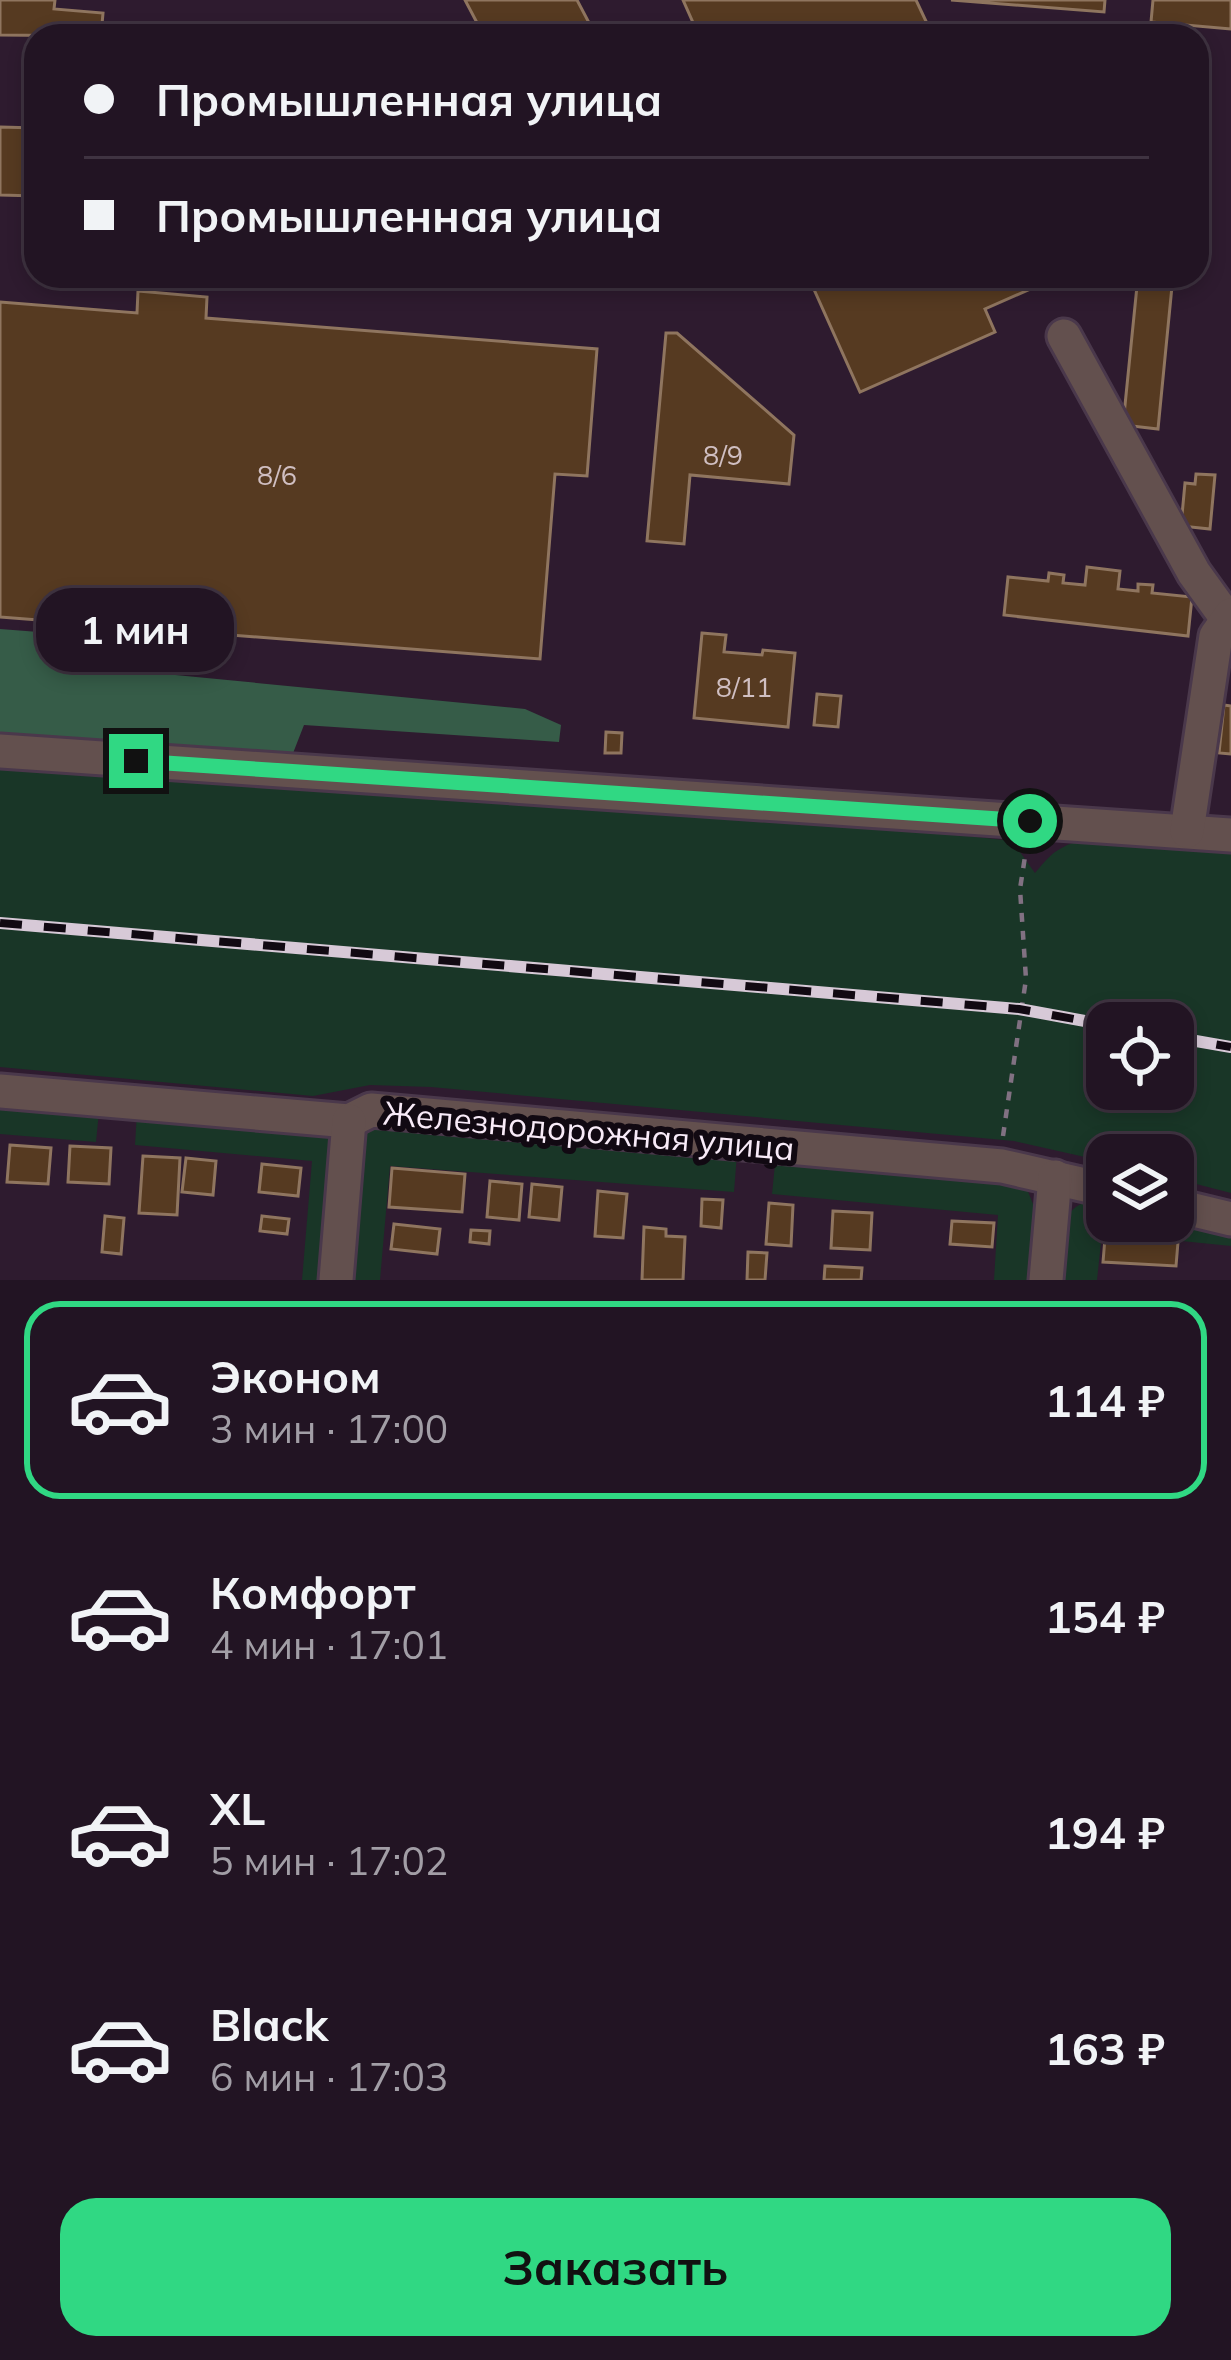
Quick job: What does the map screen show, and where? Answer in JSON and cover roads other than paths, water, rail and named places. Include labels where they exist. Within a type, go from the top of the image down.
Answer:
[{"type":"street","points":[[1064,337],[1194,573],[1229,618],[1216,636],[1187,831]]},
{"type":"street","points":[[0,751],[1231,835]]},
{"type":"street","name":"Железнодорожная улица","points":[[0,1091],[350,1121],[371,1110],[1002,1166],[1086,1185]]},
{"type":"street","points":[[336,1280],[350,1121]]},
{"type":"street","points":[[1046,1280],[1054,1177]]},
{"type":"street","points":[[1194,1210],[1231,1220]]},
{"type":"railway","points":[[0,923],[1019,1009],[1086,1021]]},
{"type":"railway","points":[[1194,1041],[1231,1047]]}]
